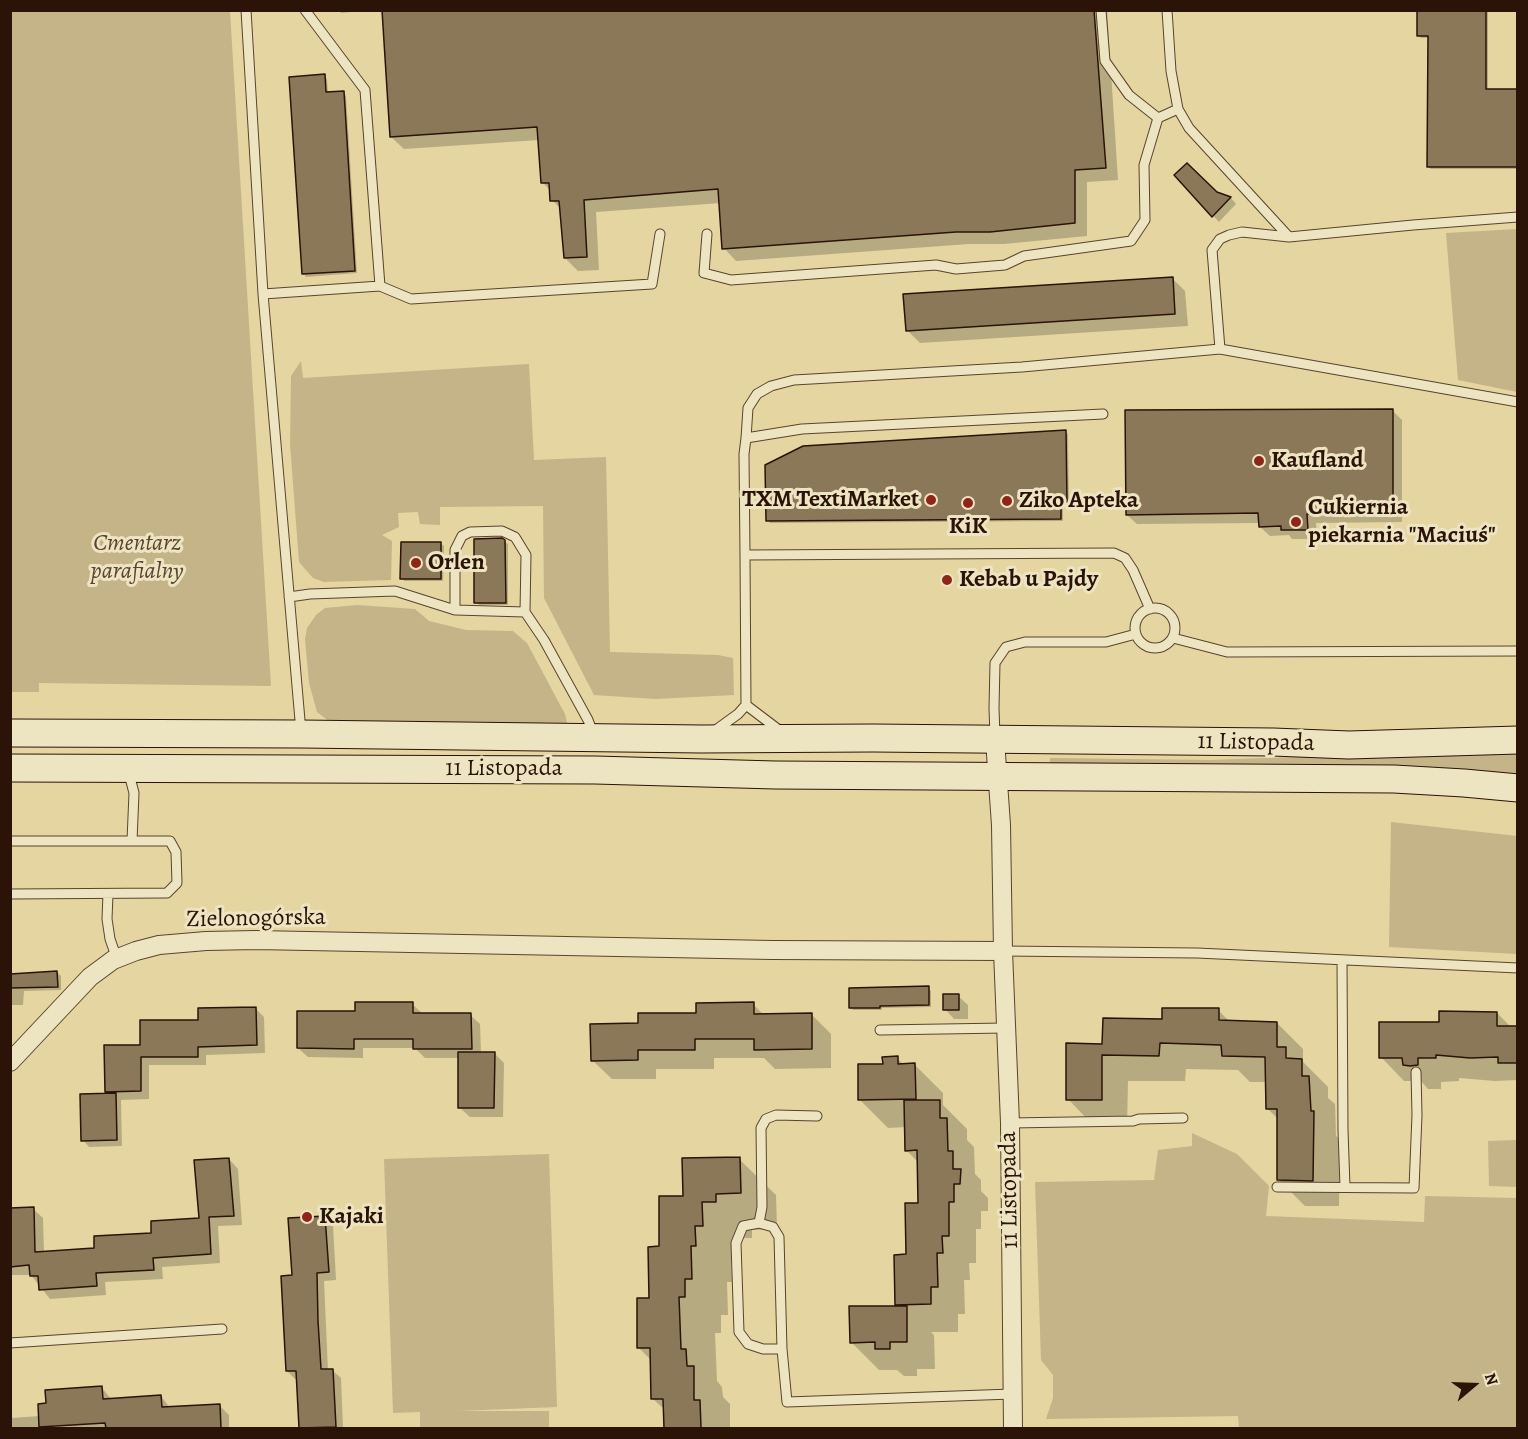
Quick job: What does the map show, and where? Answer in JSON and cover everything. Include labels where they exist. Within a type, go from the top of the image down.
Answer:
[{"type":"main road","name":"11 Listopada","points":[[10,733],[301,734],[701,740],[792,738],[1273,742],[1349,745],[1518,740]]},
{"type":"main road","points":[[128,733],[137,776]]},
{"type":"main road","points":[[301,734],[301,769]]},
{"type":"main road","points":[[595,738],[595,770]]},
{"type":"main road","name":"11 Listopada","points":[[10,768],[137,776],[301,769],[595,770],[998,777],[1394,780],[1518,788]]},
{"type":"street","name":"11 Listopada","points":[[995,740],[1001,825],[1005,1028],[1010,1123],[1013,1428]]},
{"type":"street","name":"Zielonogórska","points":[[10,1062],[90,977],[117,959],[159,945],[216,941],[772,950],[1003,951]]},
{"type":"lane","points":[[246,10],[263,294],[301,734]]},
{"type":"lane","points":[[305,10],[365,90],[380,286]]},
{"type":"lane","points":[[1101,10],[1105,62],[1129,95],[1158,118]]},
{"type":"lane","points":[[1167,10],[1170,71],[1178,109],[1189,128],[1289,237]]},
{"type":"lane","points":[[707,234],[704,273],[731,279],[936,265],[956,269],[1005,265],[1024,256],[1131,242],[1146,220],[1144,165],[1158,118],[1178,109]]},
{"type":"lane","points":[[1220,349],[1212,250],[1220,239],[1229,235],[1242,232],[1289,237],[1518,217]]},
{"type":"lane","points":[[263,294],[380,286],[411,299],[652,284],[660,234]]},
{"type":"lane","points":[[792,738],[767,723],[746,705],[744,454],[748,408],[758,394],[771,386],[794,380],[1022,367],[1220,349],[1518,402]]},
{"type":"lane","points":[[746,438],[802,429],[1103,414]]},
{"type":"lane","points":[[455,610],[455,550],[462,536],[470,532],[502,531],[515,537],[526,555],[525,612],[544,640],[588,720],[595,738]]},
{"type":"lane","points":[[745,555],[1114,553],[1125,558],[1150,609]]},
{"type":"lane","points":[[288,597],[309,594],[395,591],[455,610],[525,612]]},
{"type":"lane","points":[[1150,609],[1165,610],[1175,622],[1173,638],[1161,648],[1146,646],[1136,634],[1137,619],[1150,609]]},
{"type":"lane","points":[[995,740],[995,663],[1006,647],[1025,642],[1106,642],[1136,634]]},
{"type":"lane","points":[[1173,638],[1227,651],[1518,651]]},
{"type":"lane","points":[[701,740],[746,705]]},
{"type":"lane","points":[[132,841],[137,776]]},
{"type":"lane","points":[[10,841],[170,842],[176,852],[177,883],[167,893],[10,894]]},
{"type":"lane","points":[[108,894],[107,919],[110,939],[117,959]]},
{"type":"lane","points":[[1003,951],[1197,953],[1518,968]]},
{"type":"lane","points":[[1342,960],[1345,1187]]},
{"type":"lane","points":[[880,1030],[1005,1028]]},
{"type":"lane","points":[[1277,1187],[1414,1188],[1416,1072]]},
{"type":"lane","points":[[759,1222],[762,1206],[761,1128],[765,1119],[776,1115],[817,1116]]},
{"type":"lane","points":[[1010,1123],[1183,1118]]},
{"type":"lane","points":[[782,1349],[763,1349],[748,1344],[740,1332],[736,1243],[744,1226],[759,1222],[773,1227],[779,1237],[782,1349],[787,1402],[1012,1394]]},
{"type":"lane","points":[[10,1343],[222,1329]]},
{"type":"green space","name":"Cmentarz parafialny","points":[[11,10],[230,11],[271,686],[39,683],[39,692],[11,692]]},
{"type":"green space","points":[[1517,229],[1517,392],[1458,380],[1446,233]]},
{"type":"green space","points":[[301,361],[303,378],[529,364],[534,460],[606,457],[610,652],[718,655],[733,658],[734,695],[656,699],[594,695],[544,598],[543,506],[440,507],[440,525],[420,524],[418,512],[398,513],[399,527],[382,535],[392,541],[391,580],[324,582],[313,578],[299,562],[290,444],[291,376]]},
{"type":"green space","points":[[357,605],[415,609],[429,621],[466,630],[513,631],[527,643],[565,714],[567,723],[334,725],[317,712],[309,683],[305,639],[307,628],[316,615],[325,608]]},
{"type":"green space","points":[[1518,752],[1517,776],[1050,767],[1050,758],[1210,760],[1321,756],[1478,755]]},
{"type":"green space","points":[[1391,822],[1517,836],[1517,954],[1389,947]]},
{"type":"green space","points":[[1192,1133],[1237,1154],[1269,1186],[1266,1216],[1424,1222],[1425,1196],[1517,1198],[1517,1428],[1239,1428],[1238,1416],[1046,1419],[1053,1398],[1053,1375],[1041,1360],[1035,1182],[1154,1180],[1158,1150],[1192,1146]]},
{"type":"green space","points":[[1517,1140],[1517,1187],[1489,1186],[1488,1141]]},
{"type":"green space","points":[[549,1154],[557,1407],[458,1411],[549,1411],[549,1428],[420,1428],[420,1412],[393,1413],[384,1159]]},
{"type":"building","points":[[382,10],[1094,10],[1106,168],[1075,170],[1075,223],[990,232],[956,232],[722,249],[718,189],[584,200],[587,257],[564,258],[559,201],[550,201],[549,183],[541,183],[537,127],[390,137]]},
{"type":"building","points":[[1417,10],[1486,10],[1486,89],[1518,89],[1518,167],[1427,167],[1428,36],[1417,36]]},
{"type":"building","points":[[325,74],[326,92],[344,91],[355,271],[302,274],[289,77]]},
{"type":"building","points":[[1187,163],[1217,192],[1231,197],[1212,217],[1174,175]]},
{"type":"building","points":[[1173,277],[1175,314],[906,331],[903,294]]},
{"type":"building","name":"Kaufland","points":[[1393,409],[1393,513],[1307,514],[1308,530],[1281,530],[1281,526],[1259,527],[1258,513],[1126,515],[1125,410]]},
{"type":"building","points":[[1066,430],[1067,502],[1061,502],[1061,519],[766,521],[765,465],[803,446]]},
{"type":"building","points":[[502,538],[505,540],[506,603],[474,603],[474,539]]},
{"type":"building","points":[[401,542],[441,542],[441,579],[400,579]]},
{"type":"building","points":[[57,971],[58,987],[10,988],[10,974]]},
{"type":"building","points":[[929,986],[929,1005],[849,1008],[849,988]]},
{"type":"building","points":[[943,994],[959,994],[959,1010],[943,1010]]},
{"type":"building","points":[[355,1002],[413,1002],[413,1013],[471,1013],[472,1049],[413,1049],[413,1039],[354,1039],[354,1049],[297,1048],[297,1011],[355,1011]]},
{"type":"building","points":[[754,1002],[754,1014],[812,1013],[812,1049],[754,1050],[754,1039],[695,1039],[695,1050],[638,1050],[638,1060],[591,1061],[590,1024],[638,1023],[638,1013],[696,1013],[696,1003]]},
{"type":"building","points":[[256,1007],[257,1045],[198,1047],[198,1057],[141,1057],[141,1091],[105,1092],[104,1045],[140,1045],[140,1020],[198,1020],[198,1008]]},
{"type":"building","points":[[1162,1008],[1219,1008],[1219,1020],[1277,1022],[1277,1047],[1286,1047],[1286,1058],[1302,1059],[1302,1076],[1309,1076],[1311,1111],[1314,1111],[1313,1181],[1277,1180],[1277,1109],[1266,1109],[1265,1057],[1222,1056],[1221,1045],[1160,1043],[1159,1056],[1102,1055],[1102,1100],[1066,1100],[1066,1043],[1102,1044],[1103,1018],[1162,1019]]},
{"type":"building","points":[[1439,1011],[1497,1012],[1497,1026],[1518,1026],[1518,1063],[1498,1063],[1498,1057],[1470,1058],[1436,1055],[1436,1058],[1418,1058],[1418,1065],[1410,1066],[1403,1065],[1402,1058],[1379,1058],[1379,1022],[1439,1022]]},
{"type":"building","points":[[458,1052],[495,1052],[494,1108],[458,1108]]},
{"type":"building","points":[[898,1056],[898,1064],[915,1063],[916,1099],[858,1100],[858,1064],[883,1064],[882,1057]]},
{"type":"building","points":[[116,1093],[117,1140],[81,1141],[80,1094]]},
{"type":"building","points":[[904,1100],[940,1100],[940,1118],[947,1118],[948,1151],[953,1151],[953,1169],[961,1169],[960,1184],[954,1184],[954,1202],[949,1202],[949,1236],[942,1236],[943,1253],[937,1253],[938,1287],[931,1287],[931,1304],[895,1305],[894,1255],[906,1254],[905,1203],[918,1203],[917,1150],[905,1151]]},
{"type":"building","points":[[740,1157],[741,1193],[716,1194],[716,1202],[702,1202],[703,1226],[695,1226],[696,1246],[691,1246],[692,1279],[685,1279],[685,1297],[679,1297],[681,1349],[686,1349],[687,1366],[694,1366],[694,1400],[700,1400],[701,1428],[664,1428],[663,1399],[651,1399],[650,1348],[637,1348],[637,1298],[649,1298],[648,1247],[659,1246],[659,1196],[683,1196],[682,1158]]},
{"type":"building","points":[[229,1158],[234,1216],[209,1217],[211,1254],[153,1258],[154,1270],[96,1273],[97,1286],[39,1290],[38,1276],[30,1276],[29,1265],[10,1267],[10,1208],[34,1207],[35,1252],[94,1248],[94,1236],[151,1233],[151,1221],[199,1218],[194,1160]]},
{"type":"building","points":[[325,1216],[329,1272],[317,1273],[318,1321],[321,1369],[333,1369],[336,1427],[299,1428],[296,1371],[286,1371],[281,1276],[292,1275],[288,1218]]},
{"type":"building","points":[[849,1306],[907,1306],[907,1342],[890,1342],[890,1349],[875,1349],[875,1342],[850,1343]]},
{"type":"building","points":[[102,1386],[103,1399],[161,1395],[162,1407],[220,1404],[221,1428],[106,1428],[105,1423],[39,1427],[38,1404],[46,1403],[45,1390]]},
{"type":"place","name":"Kaufland","points":[[1259,461]]},
{"type":"place","name":"TXM TextiMarket","points":[[931,500]]},
{"type":"place","name":"Ziko Apteka","points":[[1007,501]]},
{"type":"place","name":"KiK","points":[[968,503]]},
{"type":"place","name":"Cukiernia piekarnia \"Maciuś\"","points":[[1296,522]]},
{"type":"place","name":"Orlen","points":[[416,563]]},
{"type":"place","name":"Kebab u Pajdy","points":[[947,580]]},
{"type":"place","name":"Kajaki","points":[[307,1217]]}]
